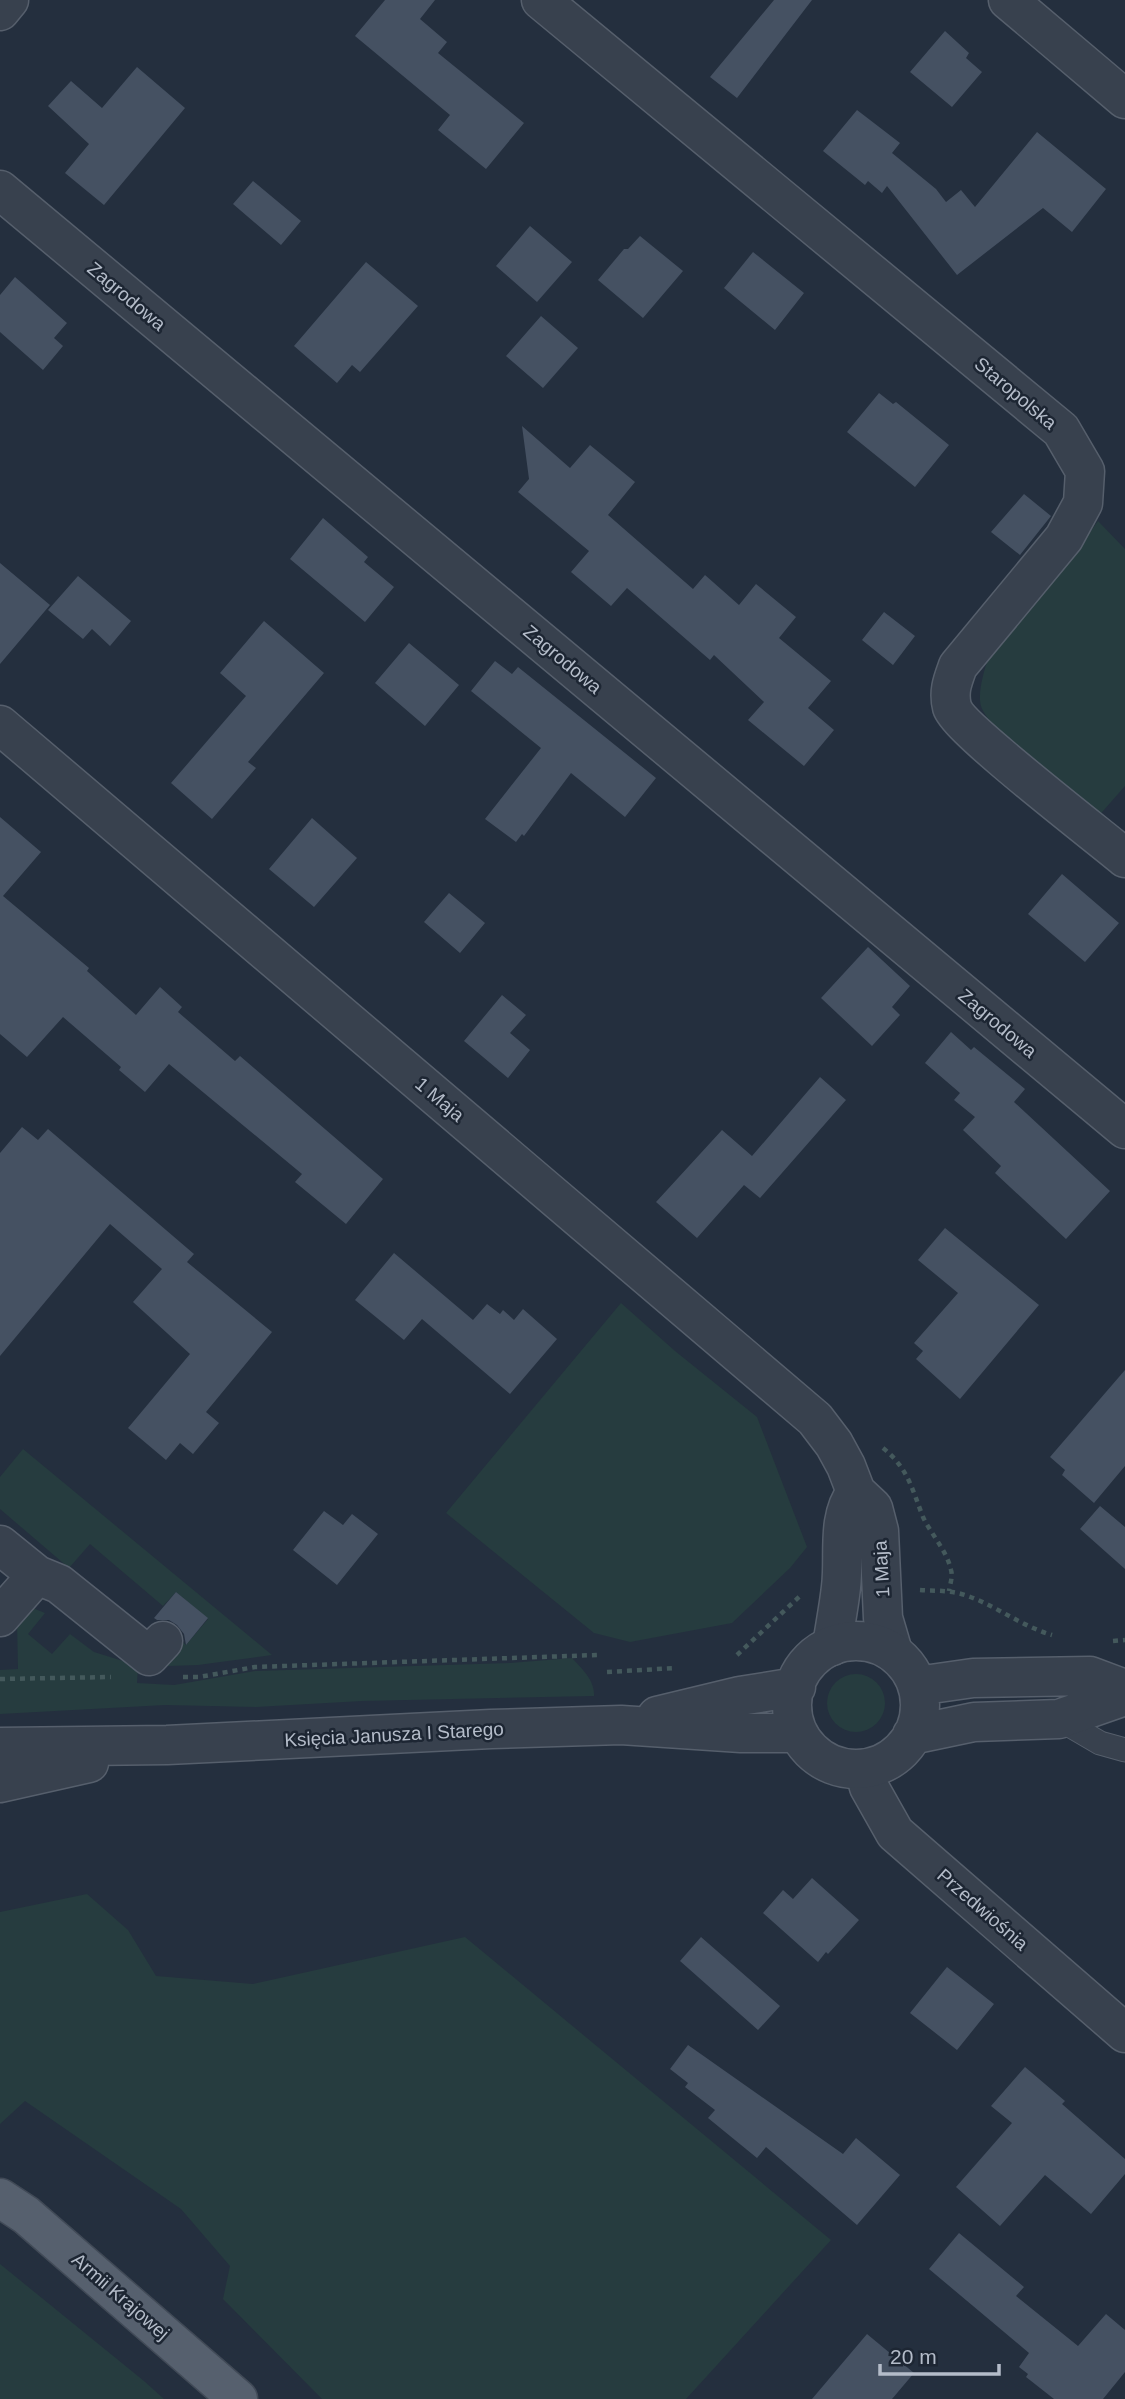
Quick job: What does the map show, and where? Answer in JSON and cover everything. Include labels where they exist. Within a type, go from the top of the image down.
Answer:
[{"type":"main road","name":"Armii Krajowej","points":[[0,2198],[26,2215],[238,2399]]},
{"type":"street","points":[[0,11],[9,0]]},
{"type":"street","name":"Staropolska","points":[[541,0],[1061,430],[1085,471],[1083,503],[1064,538],[958,666],[950,686],[953,709],[978,737],[1125,858]]},
{"type":"street","points":[[1008,0],[1125,99]]},
{"type":"street","name":"Zagrodowa","points":[[0,190],[1125,1129]]},
{"type":"street","name":"1 Maja","points":[[0,725],[815,1419],[834,1444],[856,1492],[873,1508],[879,1531],[883,1618],[893,1652]]},
{"type":"street","name":"1 Maja","points":[[832,1646],[842,1585],[843,1519],[848,1503],[856,1492]]},
{"type":"street","points":[[0,1545],[37,1575],[60,1584],[149,1656],[163,1641]]},
{"type":"street","points":[[0,1617],[37,1575]]},
{"type":"street","points":[[853,1641],[874,1644],[893,1652],[908,1667],[917,1686],[920,1707],[912,1735],[897,1755],[881,1764],[864,1769],[844,1768],[825,1761],[809,1749],[798,1733],[793,1714],[796,1687],[801,1673],[814,1656],[832,1646],[853,1641]]},
{"type":"street","points":[[917,1686],[973,1678],[1090,1676],[1125,1689]]},
{"type":"street","name":"Księcia Janusza I Starego","points":[[621,1725],[740,1696],[796,1687]]},
{"type":"street","points":[[912,1735],[974,1722],[1059,1718],[1125,1696]]},
{"type":"street","name":"Księcia Janusza I Starego","points":[[0,1747],[167,1745],[621,1725],[741,1733],[798,1733]]},
{"type":"street","name":"Księcia Janusza I Starego","points":[[0,1783],[167,1745]]},
{"type":"street","name":"Przedwiośnia","points":[[864,1769],[869,1787],[895,1833],[1125,2033]]},
{"type":"lane","points":[[1059,1718],[1100,1743],[1125,1750]]},
{"type":"path","points":[[881,1447],[900,1464],[918,1498],[923,1516],[950,1565],[953,1574],[949,1591]]},
{"type":"path","points":[[909,1589],[949,1591],[982,1603],[1036,1630],[1062,1637]]},
{"type":"path","points":[[729,1662],[806,1590]]},
{"type":"path","points":[[1099,1640],[1125,1640]]},
{"type":"path","points":[[173,1677],[199,1677],[256,1667],[597,1655]]},
{"type":"path","points":[[607,1672],[685,1667]]},
{"type":"path","points":[[0,1679],[120,1677]]},
{"type":"green space","points":[[1098,521],[1125,549],[1125,786],[1096,819],[1032,764],[999,731],[981,706],[980,694],[990,654],[1068,563]]},
{"type":"green space","points":[[621,1303],[757,1417],[807,1547],[790,1568],[732,1623],[630,1642],[594,1633],[446,1513]]},
{"type":"green space","points":[[23,1449],[272,1655],[198,1665],[138,1667],[179,1639],[186,1645],[208,1619],[176,1592],[163,1606],[90,1544],[69,1568],[0,1509],[0,1477]]},
{"type":"green space","points":[[30,1607],[45,1613],[28,1634],[52,1654],[70,1634],[94,1652],[138,1667],[137,1683],[174,1685],[255,1671],[510,1663],[572,1658],[590,1680],[594,1696],[362,1701],[256,1707],[165,1705],[0,1714],[0,1670],[18,1669],[17,1622]]},
{"type":"green space","points":[[856,1674],[867,1676],[880,1687],[885,1703],[883,1714],[872,1727],[856,1732],[845,1730],[832,1719],[827,1703],[829,1692],[840,1679]]},
{"type":"green space","points":[[87,1894],[128,1930],[156,1976],[253,1984],[465,1937],[831,2240],[686,2399],[322,2399],[223,2299],[230,2266],[181,2209],[25,2101],[0,2124],[0,1912]]},
{"type":"green space","points":[[0,2264],[144,2381],[164,2399],[0,2399]]},
{"type":"building","points":[[385,0],[435,0],[420,19],[447,42],[438,53],[524,123],[486,169],[438,130],[450,115],[355,36]]},
{"type":"building","points":[[774,0],[812,0],[737,98],[710,77]]},
{"type":"building","points":[[945,31],[969,53],[966,58],[982,72],[952,107],[910,72]]},
{"type":"building","points":[[137,67],[185,108],[104,205],[65,173],[89,144],[48,106],[71,81],[102,108]]},
{"type":"building","points":[[857,110],[900,143],[892,153],[936,189],[946,202],[961,190],[975,207],[1037,132],[1106,189],[1072,232],[1043,208],[957,275],[887,186],[882,193],[868,181],[865,185],[823,151]]},
{"type":"building","points":[[253,181],[301,221],[281,245],[233,204]]},
{"type":"building","points":[[530,226],[572,262],[537,302],[496,266]]},
{"type":"building","points":[[640,236],[683,271],[643,318],[598,280],[624,249],[628,249]]},
{"type":"building","points":[[753,252],[804,293],[775,330],[724,288]]},
{"type":"building","points":[[366,262],[418,306],[360,372],[352,365],[337,383],[294,346]]},
{"type":"building","points":[[15,277],[67,323],[54,338],[63,346],[43,370],[0,332],[0,295]]},
{"type":"building","points":[[541,316],[578,348],[543,388],[506,356]]},
{"type":"building","points":[[879,393],[893,404],[896,402],[949,445],[915,487],[847,432]]},
{"type":"building","points":[[522,426],[570,468],[590,445],[635,482],[608,515],[693,589],[705,575],[739,605],[756,584],[796,617],[779,638],[831,681],[808,708],[834,730],[804,766],[748,720],[764,702],[714,655],[710,660],[627,588],[611,606],[571,572],[589,551],[518,492],[529,479]]},
{"type":"building","points":[[1024,494],[1051,516],[1020,555],[991,532]]},
{"type":"building","points":[[323,518],[368,557],[364,562],[394,587],[365,622],[290,559]]},
{"type":"building","points":[[0,563],[50,605],[0,664]]},
{"type":"building","points":[[78,576],[131,621],[110,646],[92,629],[83,639],[48,610]]},
{"type":"building","points":[[884,612],[915,636],[893,665],[862,640]]},
{"type":"building","points":[[264,621],[324,673],[248,762],[256,768],[212,819],[171,783],[246,696],[220,673]]},
{"type":"building","points":[[409,643],[459,685],[425,726],[375,683]]},
{"type":"building","points":[[495,661],[512,674],[518,667],[656,778],[625,817],[571,773],[524,836],[522,834],[516,842],[485,819],[541,748],[471,691]]},
{"type":"building","points":[[0,817],[41,852],[3,896],[89,968],[87,971],[136,1015],[160,987],[182,1007],[178,1012],[235,1061],[240,1056],[383,1179],[346,1224],[295,1182],[302,1174],[169,1064],[145,1092],[119,1070],[121,1067],[63,1017],[27,1057],[0,1034]]},
{"type":"building","points":[[312,818],[357,858],[314,907],[269,869]]},
{"type":"building","points":[[1062,874],[1119,923],[1085,962],[1028,914]]},
{"type":"building","points":[[449,893],[485,923],[460,953],[424,922]]},
{"type":"building","points":[[868,947],[910,986],[892,1007],[900,1015],[872,1046],[821,998]]},
{"type":"building","points":[[502,995],[526,1015],[510,1033],[530,1050],[508,1078],[464,1041]]},
{"type":"building","points":[[951,1032],[971,1050],[974,1047],[1025,1089],[1014,1102],[1110,1191],[1066,1239],[995,1173],[1001,1166],[963,1130],[975,1117],[954,1100],[960,1093],[925,1063]]},
{"type":"building","points":[[820,1077],[846,1100],[760,1198],[744,1185],[697,1238],[656,1202],[722,1130],[752,1156]]},
{"type":"building","points":[[22,1127],[38,1140],[48,1129],[194,1254],[187,1262],[272,1332],[206,1412],[219,1423],[193,1454],[180,1443],[166,1460],[128,1428],[190,1354],[133,1302],[162,1269],[110,1224],[0,1356],[0,1153]]},
{"type":"building","points":[[945,1228],[1039,1305],[960,1399],[916,1359],[923,1351],[914,1343],[958,1293],[918,1260]]},
{"type":"building","points":[[394,1253],[473,1320],[487,1304],[500,1314],[503,1310],[514,1320],[523,1309],[557,1339],[510,1394],[422,1319],[404,1340],[355,1300]]},
{"type":"building","points":[[1125,1370],[1125,1466],[1094,1503],[1062,1475],[1065,1470],[1050,1457]]},
{"type":"building","points":[[1100,1506],[1125,1527],[1125,1569],[1080,1529]]},
{"type":"building","points":[[324,1511],[343,1525],[352,1514],[378,1534],[337,1585],[293,1550]]},
{"type":"building","points":[[176,1592],[208,1618],[186,1645],[184,1634],[177,1625],[169,1620],[154,1618]]},
{"type":"building","points":[[812,1878],[859,1920],[818,1962],[763,1913],[783,1890],[793,1899]]},
{"type":"building","points":[[701,1937],[780,2006],[758,2030],[680,1961]]},
{"type":"building","points":[[947,1967],[994,2004],[957,2050],[910,2013]]},
{"type":"building","points":[[688,2045],[843,2154],[856,2138],[900,2175],[857,2225],[766,2147],[757,2158],[708,2118],[715,2110],[685,2087],[688,2083],[670,2069]]},
{"type":"building","points":[[1025,2067],[1065,2101],[1062,2104],[1125,2159],[1125,2174],[1091,2214],[1045,2175],[1000,2226],[956,2187],[1012,2123],[991,2106]]},
{"type":"building","points":[[959,2233],[1024,2287],[1016,2296],[1078,2346],[1106,2314],[1125,2330],[1125,2372],[1103,2399],[1054,2399],[1026,2377],[1028,2374],[1019,2367],[1029,2353],[929,2269]]},
{"type":"building","points":[[867,2334],[914,2373],[892,2399],[812,2399]]}]
